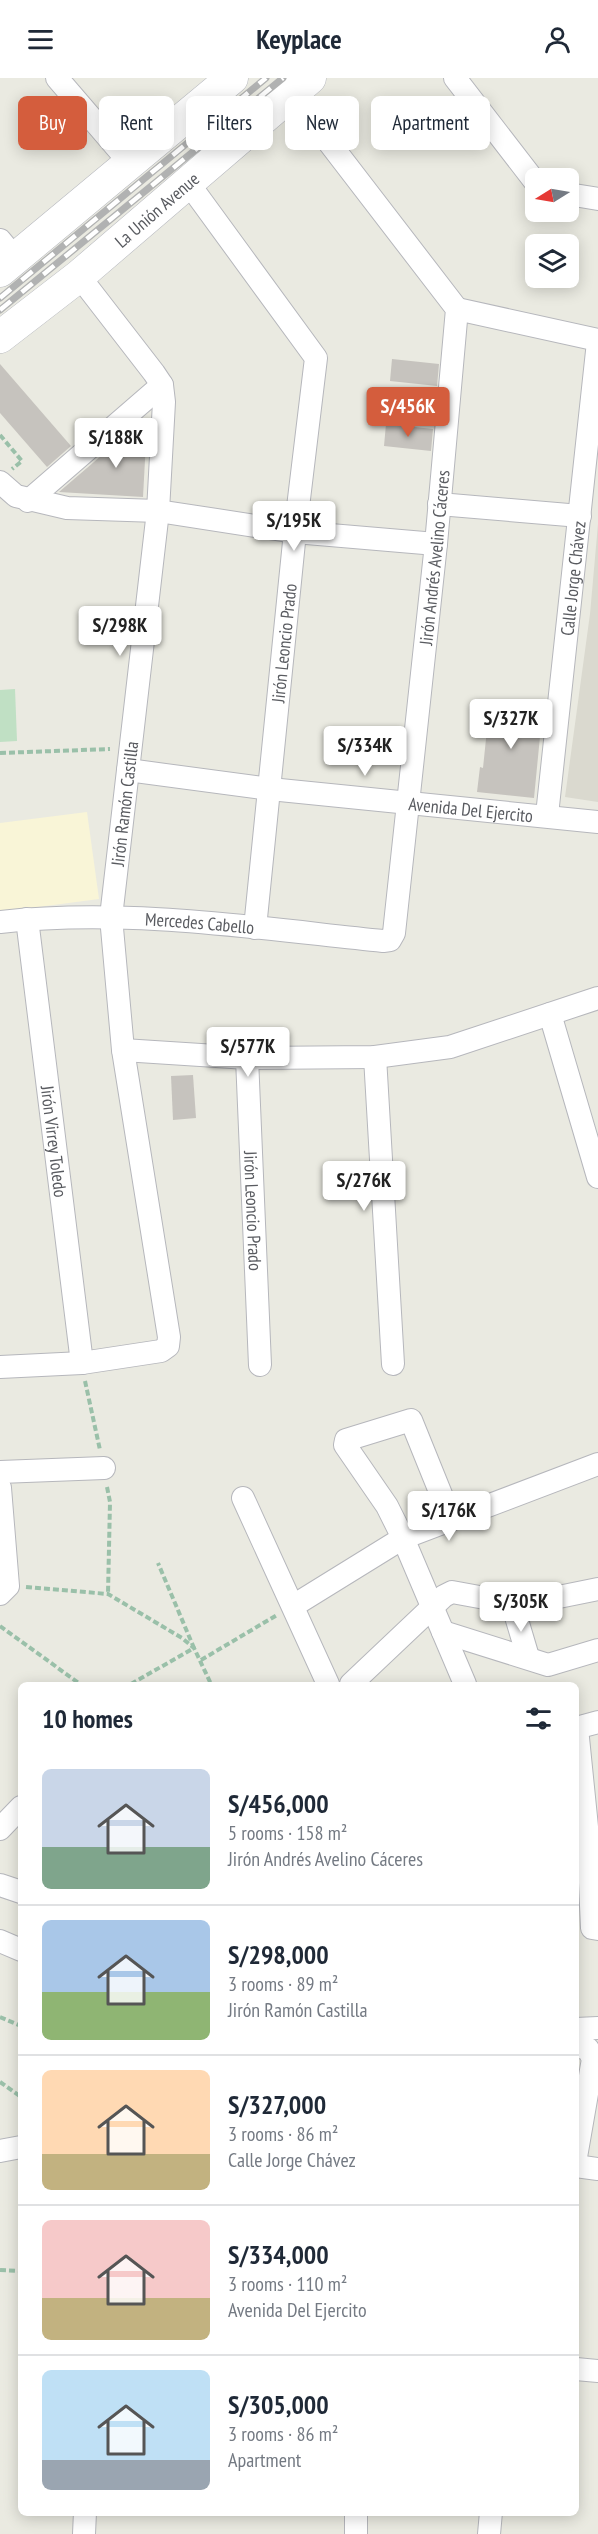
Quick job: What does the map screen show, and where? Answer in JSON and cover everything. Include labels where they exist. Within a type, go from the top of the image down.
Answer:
[{"type":"street","points":[[57,78],[130,163]]},
{"type":"street","points":[[5,256],[130,163],[232,78]]},
{"type":"street","points":[[455,78],[525,169]]},
{"type":"street","points":[[464,78],[492,115],[504,141]]},
{"type":"street","points":[[301,86],[457,309],[598,341]]},
{"type":"street","name":"La Unión Avenue","points":[[0,337],[79,276],[301,86]]},
{"type":"street","name":"Jirón Leoncio Prado","points":[[189,184],[316,358],[295,532],[255,928]]},
{"type":"street","points":[[579,196],[598,200]]},
{"type":"street","points":[[28,501],[162,384],[79,276]]},
{"type":"street","name":"Jirón Andrés Avelino Cáceres","points":[[394,933],[410,802],[457,309]]},
{"type":"street","name":"Calle Jorge Chávez","points":[[547,815],[598,341]]},
{"type":"street","name":"Jirón Ramón Castilla","points":[[82,1363],[161,1351],[168,1346],[169,1336],[123,1050],[111,917],[158,511],[164,402],[162,384]]},
{"type":"street","points":[[4,478],[16,496],[28,501],[67,508],[158,511],[295,532],[436,544]]},
{"type":"street","points":[[439,504],[580,516]]},
{"type":"street","name":"Avenida Del Ejercito","points":[[128,770],[270,789],[547,815],[598,822]]},
{"type":"street","name":"Mercedes Cabello","points":[[0,922],[111,917],[382,941],[390,940],[394,933]]},
{"type":"street","name":"Jirón Virrey Toledo","points":[[27,919],[82,1363]]},
{"type":"street","points":[[123,1050],[247,1058],[375,1057],[450,1047],[598,998]]},
{"type":"street","points":[[550,1014],[598,1177]]},
{"type":"street","points":[[375,1057],[393,1364]]},
{"type":"street","name":"Jirón Leoncio Prado","points":[[247,1058],[260,1365]]},
{"type":"street","points":[[0,1367],[82,1363]]},
{"type":"street","points":[[451,1519],[411,1420],[346,1440],[345,1445],[387,1506],[403,1538],[464,1682]]},
{"type":"street","points":[[293,1606],[403,1538],[598,1464]]},
{"type":"street","points":[[0,1472],[104,1468]]},
{"type":"street","points":[[0,1488],[4,1590]]},
{"type":"street","points":[[243,1498],[327,1682]]},
{"type":"street","points":[[353,1682],[444,1596],[452,1592],[512,1603],[529,1603],[598,1588]]},
{"type":"street","points":[[512,1603],[543,1669]]},
{"type":"street","points":[[443,1632],[543,1669],[598,1650]]},
{"type":"street","points":[[584,1726],[591,1930]]},
{"type":"street","points":[[0,1829],[18,1810]]},
{"type":"street","points":[[0,1885],[18,1891]]},
{"type":"street","points":[[0,1941],[18,1949]]},
{"type":"street","points":[[579,2029],[598,2028]]},
{"type":"street","points":[[579,2047],[588,2049],[593,2059],[579,2140]]},
{"type":"street","points":[[0,2151],[18,2148]]},
{"type":"street","points":[[579,2166],[598,2169]]},
{"type":"street","points":[[579,2369],[598,2371]]},
{"type":"street","points":[[84,2534],[85,2516]]},
{"type":"street","points":[[356,2516],[356,2534]]},
{"type":"street","points":[[489,2534],[490,2516]]},
{"type":"path","points":[[0,435],[22,461],[4,478]]},
{"type":"path","points":[[0,753],[117,749]]},
{"type":"path","points":[[158,1563],[210,1682]]},
{"type":"path","points":[[4,1590],[108,1594],[182,1638],[194,1648]]},
{"type":"path","points":[[201,1660],[293,1606]]},
{"type":"path","points":[[0,1626],[77,1682]]},
{"type":"path","points":[[134,1682],[194,1648]]},
{"type":"path","points":[[0,2017],[18,2025]]},
{"type":"path","points":[[0,2082],[18,2095]]},
{"type":"path","points":[[0,2270],[18,2271]]},
{"type":"shaded area","points":[[598,524],[598,802],[565,797],[590,614]]},
{"type":"shaded area","points":[[87,812],[99,899],[0,912],[0,823]]},
{"type":"green space","points":[[15,689],[17,741],[0,742],[0,690]]},
{"type":"building","points":[[392,359],[439,364],[437,386],[390,381]]},
{"type":"building","points":[[0,364],[71,446],[47,467],[0,413]]},
{"type":"building","points":[[144,419],[147,423],[143,497],[59,492]]},
{"type":"building","points":[[386,424],[433,429],[431,451],[384,446]]},
{"type":"building","points":[[490,700],[543,706],[534,798],[477,792],[480,767],[483,768]]},
{"type":"building","points":[[193,1075],[196,1118],[173,1120],[171,1076]]},
{"type":"railway","points":[[0,298],[266,78]]},
{"type":"railway","points":[[0,310],[283,78]]}]
